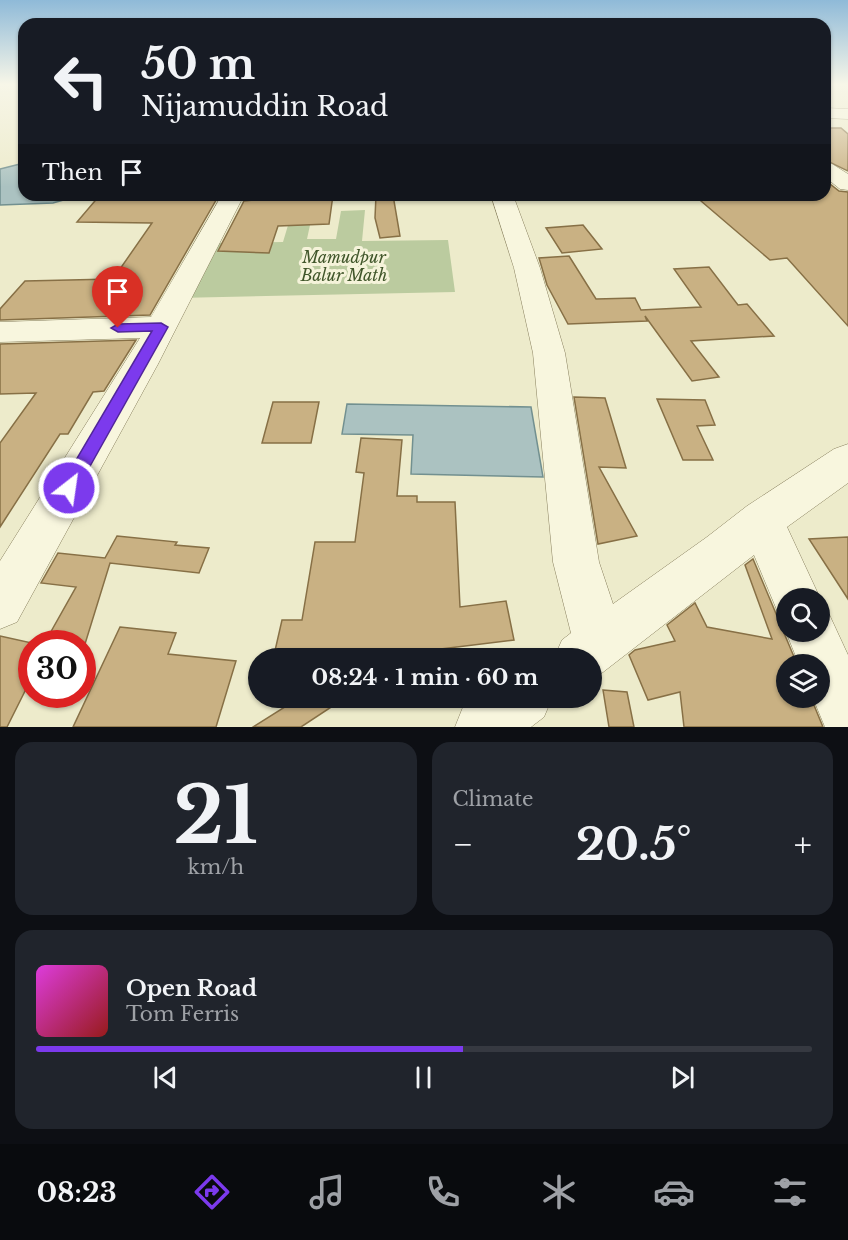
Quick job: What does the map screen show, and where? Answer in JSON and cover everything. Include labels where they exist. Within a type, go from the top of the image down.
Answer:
[{"type":"street","points":[[831,172],[848,184]]},
{"type":"street","points":[[0,605],[161,327],[230,201]]},
{"type":"street","points":[[504,201],[527,268],[549,353],[590,648]]},
{"type":"street","points":[[0,332],[161,327]]},
{"type":"street","points":[[594,648],[723,553],[762,520],[848,461]]},
{"type":"street","points":[[762,520],[792,588]]},
{"type":"street","points":[[815,642],[848,716]]},
{"type":"street","points":[[483,727],[511,708]]},
{"type":"green space","name":"Mamudpur Balur Math","points":[[365,210],[362,241],[448,240],[455,292],[177,298],[217,243],[283,242],[292,212],[313,211],[307,239],[336,239],[341,211]]},
{"type":"water","points":[[18,164],[18,201],[60,201],[0,205],[0,169]]},
{"type":"water","points":[[347,404],[531,407],[543,477],[411,474],[413,435],[342,434]]},
{"type":"building","points":[[831,128],[841,128],[848,134],[848,171],[831,163]]},
{"type":"building","points":[[831,185],[839,191],[848,192],[848,326],[787,258],[770,260],[701,201],[831,201]]},
{"type":"building","points":[[95,201],[216,201],[150,315],[0,320],[0,309],[25,281],[113,279],[152,223],[77,222]]},
{"type":"building","points":[[244,201],[332,201],[329,224],[278,226],[269,253],[218,251]]},
{"type":"building","points":[[376,201],[394,201],[400,236],[380,238],[375,218]]},
{"type":"building","points":[[583,225],[602,249],[562,253],[546,228]]},
{"type":"building","points":[[569,256],[596,299],[635,298],[641,310],[701,307],[674,269],[709,267],[738,305],[747,304],[774,336],[691,341],[719,377],[692,381],[645,316],[647,321],[568,324],[547,285],[539,258]]},
{"type":"building","points":[[136,340],[104,391],[93,392],[68,434],[60,434],[0,527],[0,443],[36,393],[0,394],[0,344]]},
{"type":"building","points":[[574,397],[605,398],[626,468],[599,467],[637,536],[598,544]]},
{"type":"building","points":[[657,399],[705,400],[715,425],[697,426],[713,460],[683,460]]},
{"type":"building","points":[[273,402],[319,402],[311,443],[262,443]]},
{"type":"building","points":[[361,438],[402,440],[397,496],[417,496],[417,502],[455,502],[460,607],[506,601],[514,640],[449,648],[276,648],[282,620],[302,620],[315,542],[355,542],[364,473],[356,472]]},
{"type":"building","points":[[117,536],[177,542],[175,545],[209,548],[199,573],[110,563],[89,630],[52,630],[76,587],[41,583],[58,553],[105,558]]},
{"type":"building","points":[[848,537],[848,599],[809,539]]},
{"type":"building","points":[[753,559],[776,614],[776,642],[788,642],[793,654],[776,654],[776,708],[815,708],[823,727],[684,727],[680,692],[648,700],[629,655],[635,650],[675,641],[667,625],[695,603],[707,627],[772,639],[745,565]]},
{"type":"building","points":[[120,627],[176,633],[168,654],[236,661],[216,727],[73,727],[82,708],[96,708],[96,678]]},
{"type":"building","points":[[0,636],[18,640],[18,705],[7,727],[0,727]]},
{"type":"building","points":[[603,690],[627,692],[634,727],[609,727]]},
{"type":"building","points":[[283,708],[330,708],[301,727],[253,727]]},
{"type":"route","points":[[69,488],[161,327],[118,328]]}]
